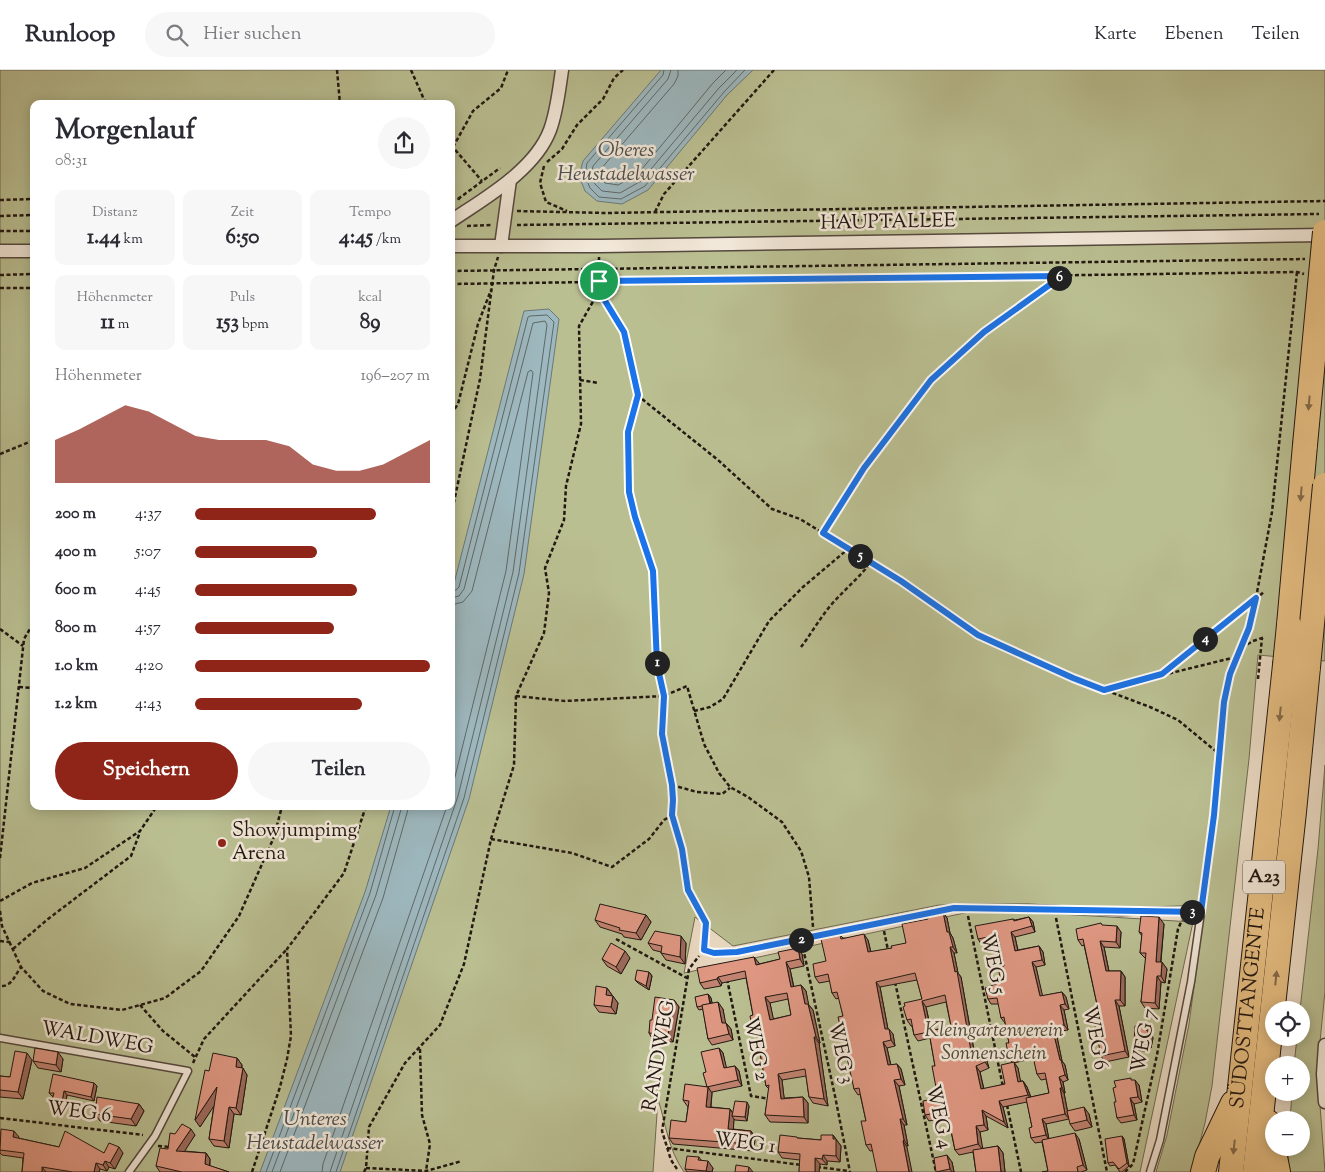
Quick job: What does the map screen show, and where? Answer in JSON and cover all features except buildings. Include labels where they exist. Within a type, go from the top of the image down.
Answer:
[{"type":"highway","name":"A23","points":[[1297,666],[1325,234]]},
{"type":"highway","name":"A23","points":[[1297,666],[1325,485]]},
{"type":"highway","name":"SÜDOSTTANGENTE","points":[[1231,1172],[1240,1088],[1297,666]]},
{"type":"highway","name":"SÜDOSTTANGENTE","points":[[1255,1172],[1294,812],[1297,666]]},
{"type":"highway","points":[[1203,1172],[1207,1157],[1240,1088]]},
{"type":"highway","points":[[1263,1096],[1278,1172]]},
{"type":"street","points":[[456,223],[510,180],[534,156],[549,132],[556,108],[562,70]]},
{"type":"street","points":[[501,246],[510,180]]},
{"type":"street","name":"HAUPTALLEE","points":[[455,246],[600,246],[1325,234]]},
{"type":"street","points":[[0,251],[30,251]]},
{"type":"street","points":[[1325,1045],[1325,1102]]},
{"type":"lane","points":[[704,950],[714,953],[737,952],[954,908],[1201,912],[1191,982],[1166,1112],[1150,1172]]},
{"type":"lane","name":"WALDWEG","points":[[0,1038],[188,1071]]},
{"type":"lane","points":[[129,1172],[155,1136],[188,1071]]},
{"type":"path","points":[[337,70],[340,100]]},
{"type":"path","points":[[411,70],[424,100]]},
{"type":"path","points":[[455,141],[473,111],[501,88],[508,70]]},
{"type":"path","points":[[535,169],[544,165],[562,149],[577,125],[603,98],[614,78],[623,70]]},
{"type":"path","points":[[655,212],[664,194],[774,70]]},
{"type":"path","points":[[455,150],[482,181]]},
{"type":"path","points":[[544,165],[540,183],[546,202],[569,212]]},
{"type":"path","points":[[458,199],[500,168]]},
{"type":"path","points":[[0,200],[30,199]]},
{"type":"path","points":[[506,211],[605,213],[1325,201]]},
{"type":"path","points":[[456,223],[504,225],[1325,214]]},
{"type":"path","points":[[0,216],[30,216]]},
{"type":"path","points":[[0,231],[30,231]]},
{"type":"path","points":[[455,497],[480,379],[494,270],[501,246]]},
{"type":"path","points":[[364,1172],[366,1168],[369,1127],[405,1063],[440,1025],[464,964],[491,839],[514,765],[516,696],[544,633],[549,594],[545,568],[564,520],[566,486],[581,424],[579,326],[599,291],[600,246]]},
{"type":"path","points":[[455,271],[1312,259]]},
{"type":"path","points":[[455,284],[1297,272],[1310,275]]},
{"type":"path","points":[[1201,912],[1214,815],[1218,752],[1224,702],[1230,674],[1249,628],[1272,512],[1297,272]]},
{"type":"path","points":[[0,275],[30,274]]},
{"type":"path","points":[[823,533],[864,468],[931,380],[984,332],[1062,276]]},
{"type":"path","points":[[455,408],[458,404],[478,324],[493,284]]},
{"type":"path","points":[[0,288],[30,288]]},
{"type":"path","points":[[599,291],[624,332],[638,395],[628,432],[629,492],[635,517],[653,571],[657,664],[664,696],[662,734],[672,785],[672,815],[682,849],[688,890],[706,923],[704,950]]},
{"type":"path","points":[[580,380],[600,383]]},
{"type":"path","points":[[638,395],[718,460],[772,509],[800,519],[871,562],[978,635],[1073,678],[1150,707],[1178,720],[1218,752]]},
{"type":"path","points":[[0,454],[30,442]]},
{"type":"path","points":[[694,711],[710,708],[723,699],[769,622],[803,587],[848,549]]},
{"type":"path","points":[[800,646],[830,606],[861,575],[871,562]]},
{"type":"path","points":[[1162,674],[1264,592]]},
{"type":"path","points":[[0,858],[23,646],[24,639],[30,629]]},
{"type":"path","points":[[0,630],[23,646]]},
{"type":"path","points":[[1241,648],[1263,637],[1258,679]]},
{"type":"path","points":[[1104,690],[1236,657]]},
{"type":"path","points":[[516,696],[565,701],[664,696],[687,686],[704,744],[719,773],[730,788],[748,796],[782,822],[801,851],[809,877],[814,936]]},
{"type":"path","points":[[19,687],[30,688]]},
{"type":"path","points":[[672,785],[697,792],[722,794],[730,788]]},
{"type":"path","points":[[13,950],[48,919],[131,856],[140,831],[154,810]]},
{"type":"path","points":[[0,911],[2,926],[21,967],[43,991],[70,1004],[122,1010],[165,998],[201,971],[239,916],[274,837],[281,810]]},
{"type":"path","points":[[188,1071],[204,1039],[287,949],[344,873],[365,810]]},
{"type":"path","points":[[491,839],[572,853],[612,866],[650,840],[664,820],[672,815]]},
{"type":"path","points":[[0,901],[32,883],[85,868],[140,831]]},
{"type":"path","name":"WEG 5","points":[[967,908],[1005,1094]]},
{"type":"path","name":"WEG 6","points":[[1054,910],[1106,1172]]},
{"type":"path","name":"WEG 7","points":[[1124,1172],[1133,1164],[1157,1055],[1178,929],[1186,912]]},
{"type":"path","points":[[882,922],[888,951]]},
{"type":"path","points":[[616,939],[688,978]]},
{"type":"path","name":"WEG 3","points":[[801,940],[850,1172]]},
{"type":"path","points":[[0,941],[10,942]]},
{"type":"path","points":[[252,1172],[280,1087],[291,1036],[287,949]]},
{"type":"path","name":"RANDWEG","points":[[677,1169],[671,1160],[662,1131],[689,969],[704,950]]},
{"type":"path","name":"WEG 2","points":[[722,953],[750,1096],[780,1100]]},
{"type":"path","points":[[2,986],[7,986],[12,982],[21,967]]},
{"type":"path","name":"WEG 4","points":[[894,980],[936,1172]]},
{"type":"path","points":[[140,1005],[163,1031],[196,1057]]},
{"type":"path","points":[[420,1048],[422,1115],[430,1144],[426,1172]]},
{"type":"path","points":[[826,1097],[835,1096]]},
{"type":"path","points":[[1007,1104],[1021,1172]]},
{"type":"path","name":"WEG 6","points":[[0,1118],[155,1136]]},
{"type":"path","points":[[146,1148],[156,1146],[171,1147]]},
{"type":"path","name":"WEG 1","points":[[667,1148],[850,1172]]},
{"type":"path","points":[[366,1168],[426,1172],[462,1161]]},
{"type":"green space","name":"Kleingartenverein Sonnenschein","points":[[0,70],[1325,70],[1325,661],[1258,655],[1249,759],[1212,1086],[1205,1123],[1192,1172],[1156,1172],[1167,1135],[1189,1024],[1205,905],[1150,907],[939,905],[733,946],[695,917],[684,973],[969,912],[1059,914],[1193,922],[1140,1172],[684,1172],[674,1155],[658,1099],[653,1172],[0,1172]]},
{"type":"green space","points":[[1325,765],[1325,991],[1319,1052],[1319,1092],[1325,1172],[1288,1172],[1288,1156],[1310,1156],[1310,1111],[1291,1111],[1291,1101],[1310,1101],[1310,1056],[1295,1056],[1296,1046],[1310,1046],[1310,1001],[1301,1001],[1318,849]]},
{"type":"water","name":"Oberes Heustadelwasser","points":[[661,70],[753,70],[727,95],[648,190],[622,204],[597,201],[585,191],[579,176],[583,161]]},
{"type":"water","name":"Unteres Heustadelwasser","points":[[549,309],[559,319],[524,574],[469,799],[340,1172],[260,1172],[365,892],[390,810],[455,810],[455,579],[524,311]]},
{"type":"place","name":"Showjumpimg Arena","points":[[222,843]]},
{"type":"route","points":[[1062,276],[984,332],[931,380],[864,468],[823,533],[901,581],[978,635],[1104,690],[1162,674],[1256,598],[1249,628],[1230,674],[1224,702],[1218,752],[1214,815],[1201,912],[954,908],[737,952],[714,953],[704,950],[706,923],[688,890],[682,849],[672,815],[672,785],[662,734],[664,696],[657,664],[653,571],[635,517],[629,492],[628,432],[638,395],[624,332],[599,291],[599,281],[1062,276]]}]
